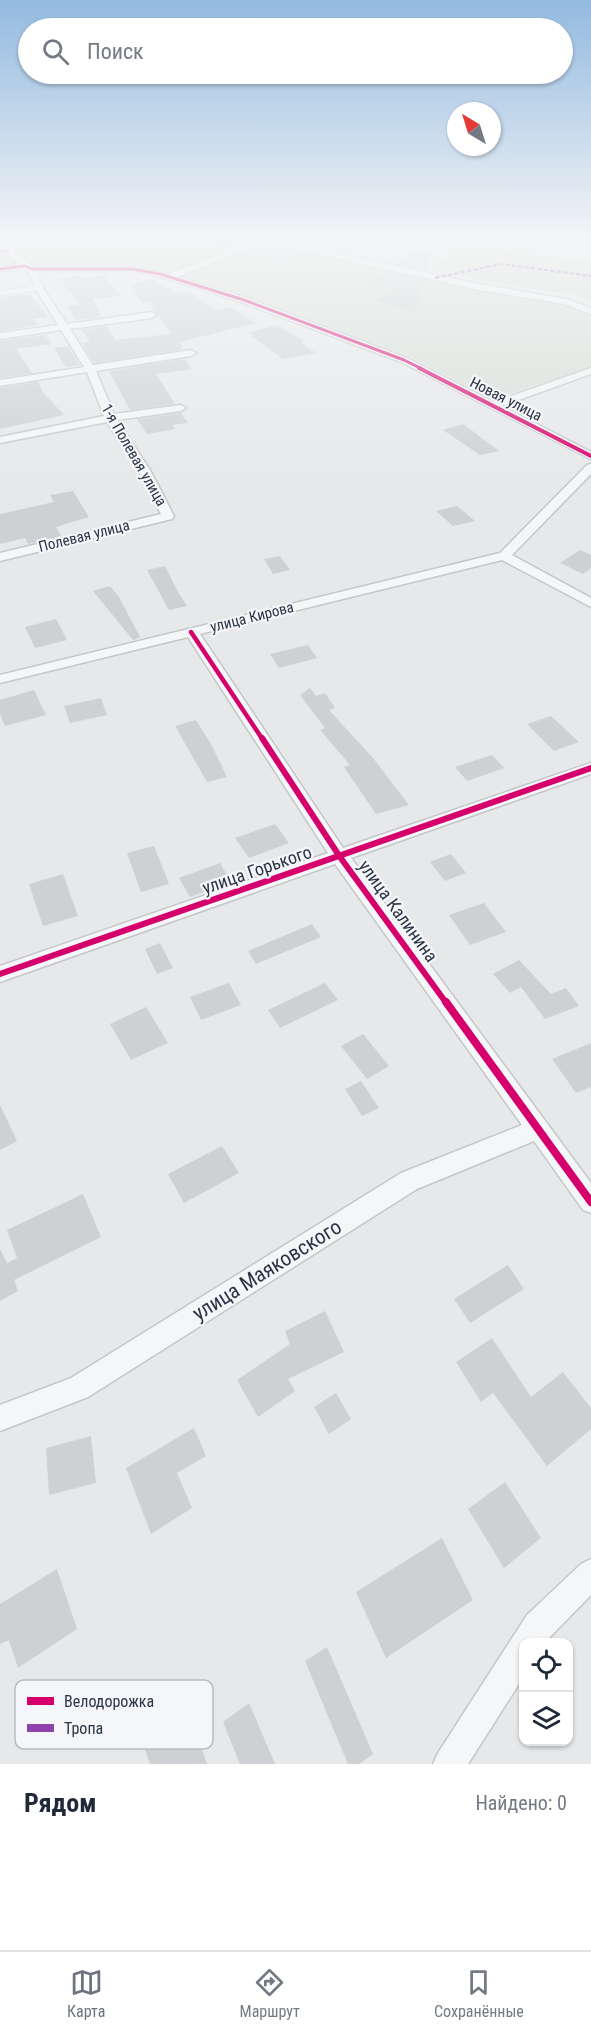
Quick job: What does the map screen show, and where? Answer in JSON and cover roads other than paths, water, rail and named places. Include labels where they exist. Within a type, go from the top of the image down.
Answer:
[{"type":"street","name":"1-я Полевая улица","points":[[62,322],[90,368],[110,418],[144,470],[168,516]]},
{"type":"street","points":[[0,336],[93,322]]},
{"type":"street","name":"Новая улица","points":[[304,322],[404,360],[591,456]]},
{"type":"street","points":[[0,383],[191,353]]},
{"type":"street","points":[[493,406],[591,371]]},
{"type":"street","points":[[0,440],[110,418],[181,408]]},
{"type":"street","points":[[591,466],[504,556],[591,603]]},
{"type":"street","name":"Полевая улица","points":[[0,557],[168,516]]},
{"type":"street","name":"улица Кирова","points":[[0,679],[504,556]]},
{"type":"street","name":"улица Калинина","points":[[191,632],[340,857],[591,1202]]},
{"type":"street","name":"улица Горького","points":[[0,974],[591,768]]},
{"type":"street","name":"улица Маяковского","points":[[0,1418],[79,1388],[410,1181],[538,1129]]},
{"type":"street","points":[[530,1638],[538,1626],[591,1574]]},
{"type":"street","points":[[449,1764],[519,1656]]}]
